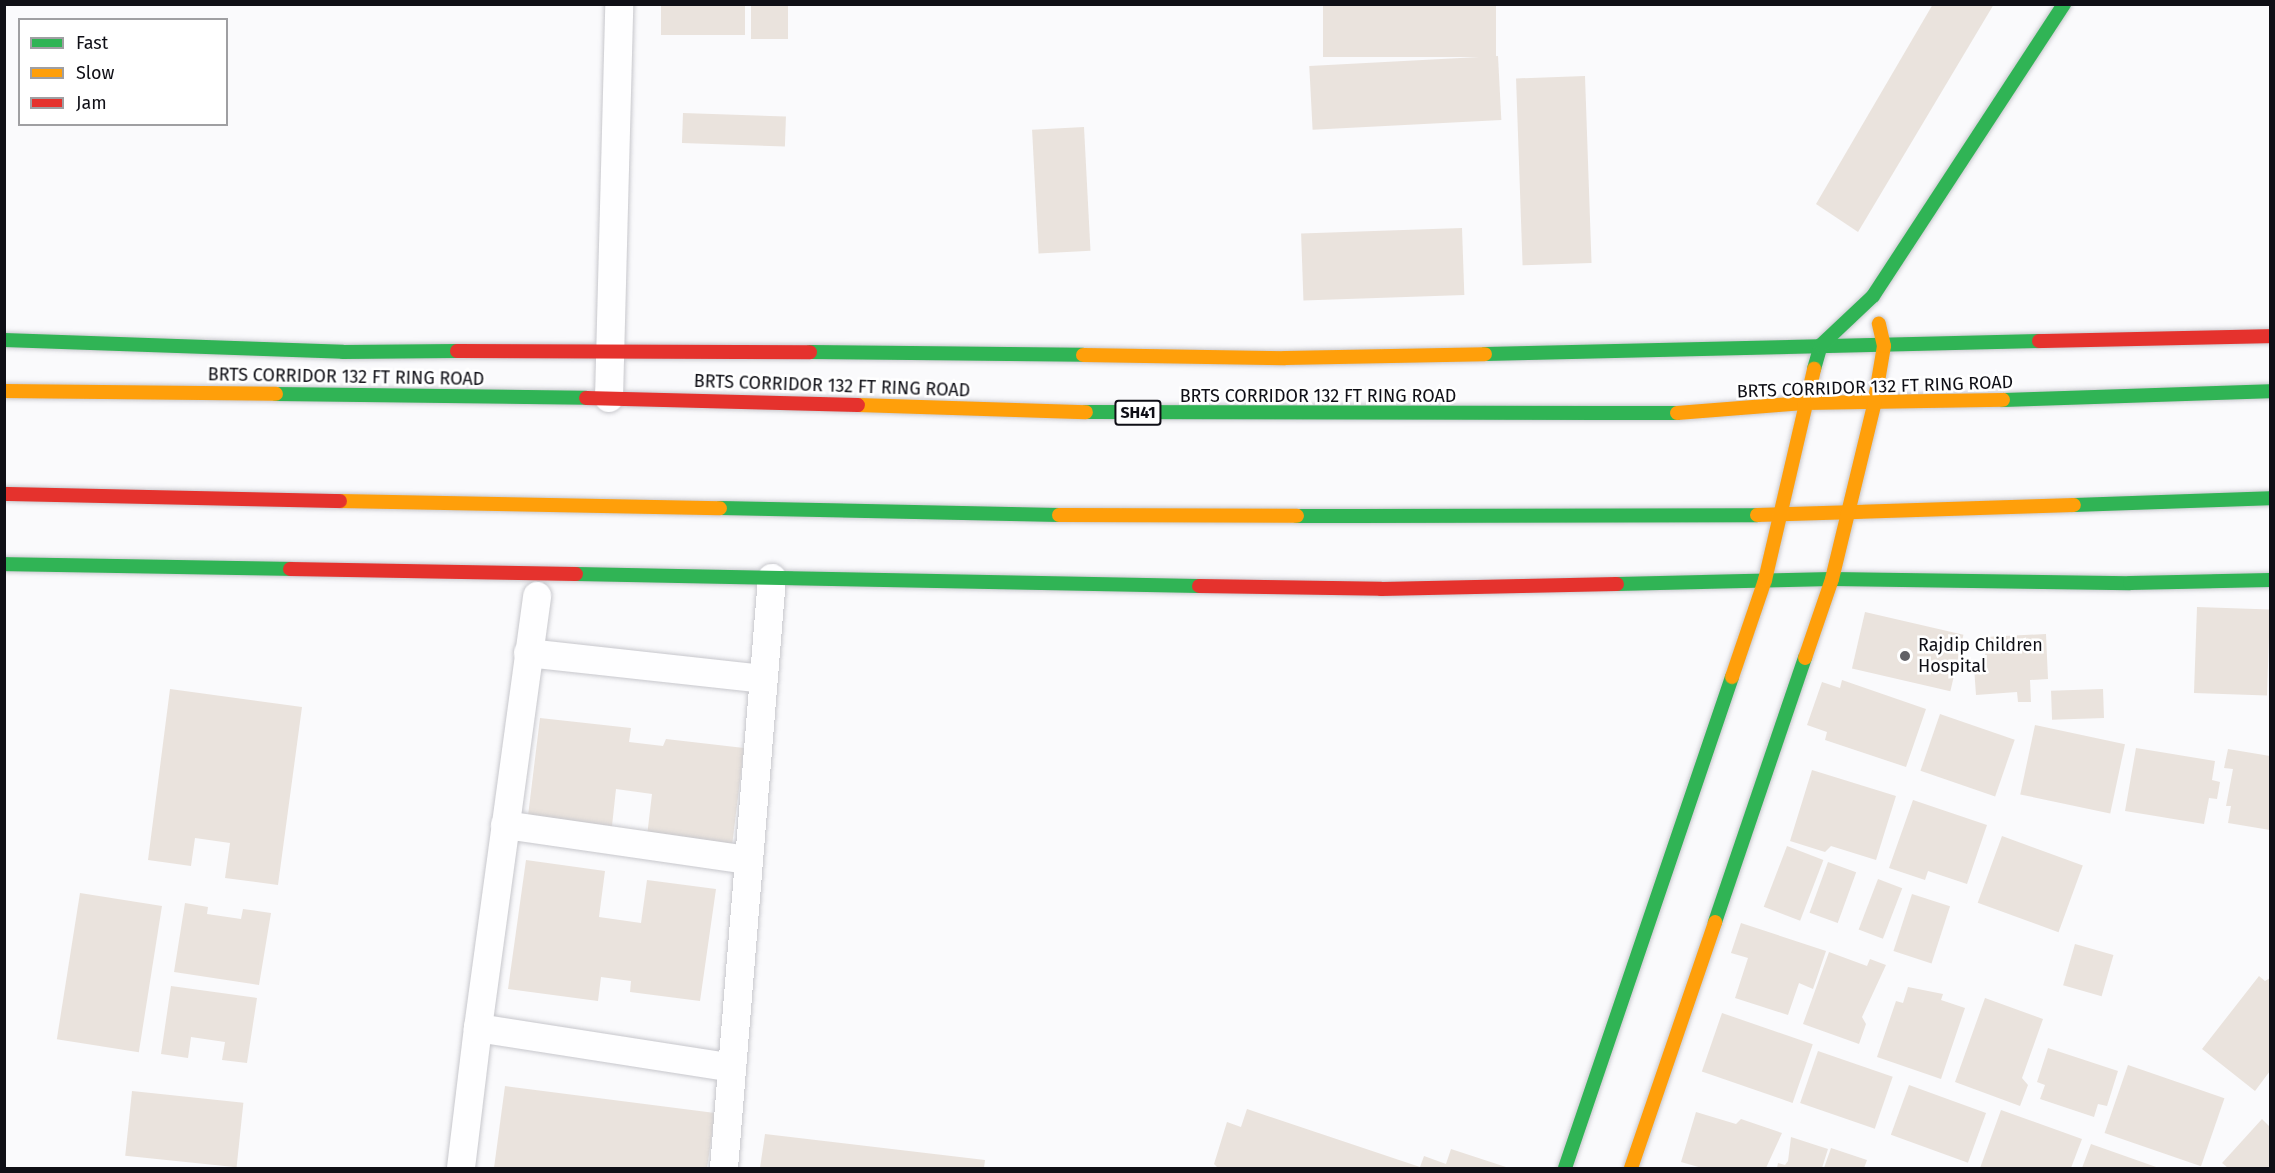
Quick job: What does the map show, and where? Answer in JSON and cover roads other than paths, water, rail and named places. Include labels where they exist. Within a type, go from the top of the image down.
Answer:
[{"type":"street","points":[[609,398],[619,4]]},
{"type":"street","points":[[1565,1168],[1765,580],[1804,403],[1821,345],[1874,296],[2064,4]]},
{"type":"street","points":[[1631,1168],[1832,579],[1874,405],[1884,346],[1874,296]]},
{"type":"street","points":[[4,340],[343,352],[612,349],[1285,358],[2271,336]]},
{"type":"street","name":"BRTS CORRIDOR 132 FT RING ROAD","points":[[4,391],[609,398],[1170,414],[1678,413],[1804,403],[1874,405],[2271,391]]},
{"type":"street","points":[[4,494],[1095,516],[1781,515],[2271,498]]},
{"type":"street","points":[[4,564],[1380,589],[1832,579],[2130,583],[2271,580]]},
{"type":"street","points":[[724,1168],[772,578]]},
{"type":"street","points":[[461,1168],[537,596]]},
{"type":"street","points":[[528,653],[763,679]]},
{"type":"street","points":[[505,825],[749,860]]},
{"type":"street","points":[[478,1028],[732,1068]]},
{"type":"place","name":"Rajdip Children Hospital","points":[[1905,656]]}]
